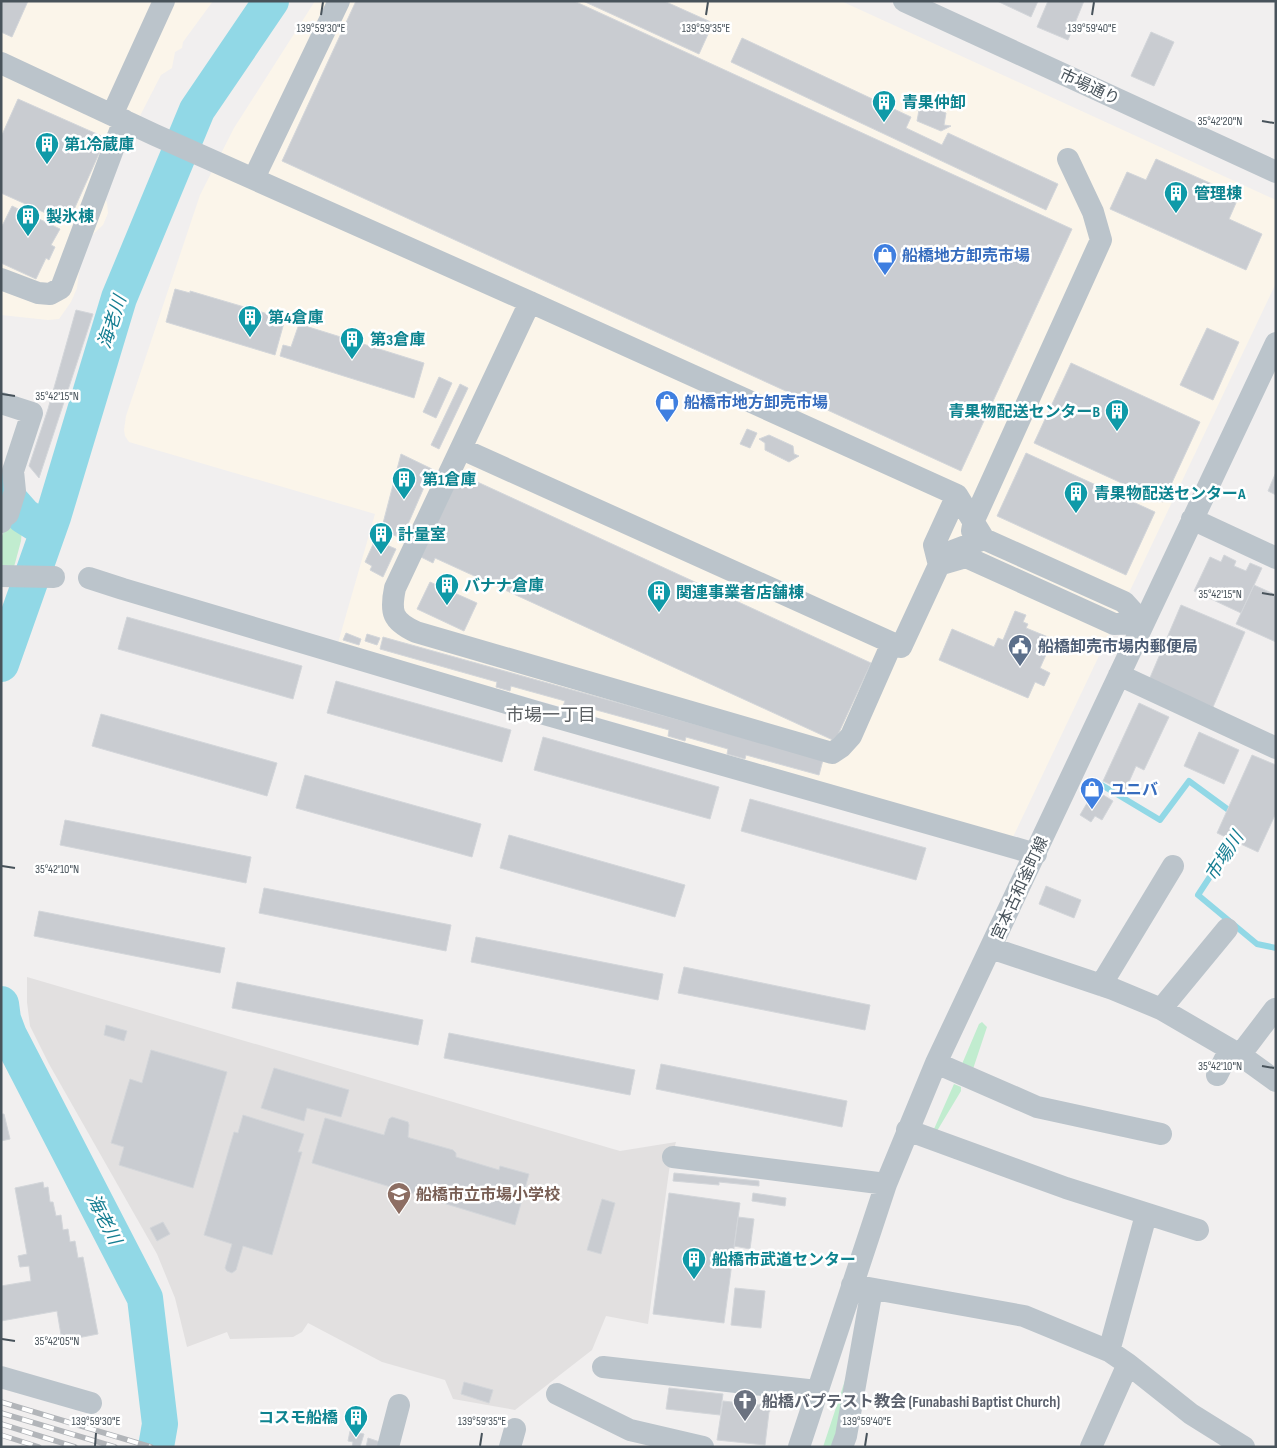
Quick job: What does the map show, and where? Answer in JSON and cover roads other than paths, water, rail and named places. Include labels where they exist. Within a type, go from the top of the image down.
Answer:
[{"type":"street","points":[[1,279],[38,293],[50,294],[61,288],[118,118],[164,1]]},
{"type":"street","points":[[254,178],[339,1]]},
{"type":"street","name":"市場通り","points":[[904,1],[1276,172]]},
{"type":"street","points":[[1,63],[155,135],[530,302],[954,503],[975,545],[1114,624],[1143,623]]},
{"type":"street","points":[[975,545],[1101,240],[1093,212],[1068,159]]},
{"type":"street","points":[[530,302],[395,588],[392,604],[396,618],[404,626],[416,632],[832,753],[841,747],[851,736],[892,643]]},
{"type":"street","name":"宮本古和釜町線","points":[[799,1447],[817,1391],[862,1287],[886,1184],[907,1130],[936,1063],[1276,344]]},
{"type":"street","points":[[1,402],[32,413],[13,471],[15,488],[5,518]]},
{"type":"street","points":[[462,448],[901,647],[946,552],[975,545]]},
{"type":"street","points":[[939,564],[934,546],[954,503]]},
{"type":"street","points":[[1192,519],[1276,558]]},
{"type":"street","points":[[2,576],[54,578]]},
{"type":"street","points":[[89,578],[518,706],[1036,854]]},
{"type":"street","points":[[1119,675],[1276,748]]},
{"type":"street","points":[[1101,985],[1173,866]]},
{"type":"street","points":[[1161,1009],[1227,929]]},
{"type":"street","points":[[991,948],[1101,985],[1161,1009],[1235,1052],[1276,1081]]},
{"type":"street","points":[[1217,1075],[1235,1052],[1275,1009]]},
{"type":"street","points":[[936,1063],[1037,1106],[1161,1134]]},
{"type":"street","points":[[907,1130],[1057,1185],[1146,1215],[1198,1230]]},
{"type":"street","points":[[673,1157],[886,1184]]},
{"type":"street","points":[[1109,1351],[1146,1215]]},
{"type":"street","points":[[842,1447],[846,1436],[862,1287],[1024,1316],[1109,1351],[1191,1414],[1244,1447]]},
{"type":"street","points":[[1091,1447],[1128,1364]]},
{"type":"street","points":[[603,1367],[817,1391]]},
{"type":"street","points":[[1,1377],[91,1403]]},
{"type":"street","points":[[558,1394],[630,1430],[703,1447]]},
{"type":"street","points":[[388,1447],[399,1406]]},
{"type":"waterway","name":"海老川","points":[[1,664],[53,517],[119,298],[197,110],[271,1]]},
{"type":"waterway","points":[[1,490],[24,516],[48,531]]},
{"type":"waterway","name":"市場川","points":[[1095,781],[1160,820],[1189,781],[1234,814]]},
{"type":"waterway","name":"市場川","points":[[1238,834],[1198,895],[1257,944],[1276,948]]},
{"type":"waterway","name":"海老川","points":[[1,1004],[3,1019],[9,1035],[145,1298],[160,1424],[156,1447]]},
{"type":"railway","points":[[1,1402],[151,1447]]},
{"type":"railway","points":[[1,1413],[115,1447]]},
{"type":"railway","points":[[1,1424],[75,1447]]},
{"type":"railway","points":[[1,1435],[39,1447]]},
{"type":"place","name":"青果仲卸","points":[[884,123]]},
{"type":"place","name":"第1冷蔵庫","points":[[47,165]]},
{"type":"place","name":"管理棟","points":[[1176,214]]},
{"type":"place","name":"製氷棟","points":[[28,237]]},
{"type":"place","name":"船橋地方卸売市場","points":[[885,276]]},
{"type":"place","name":"第4倉庫","points":[[250,338]]},
{"type":"place","name":"第3倉庫","points":[[352,360]]},
{"type":"place","name":"船橋市地方卸売市場","points":[[667,423]]},
{"type":"place","name":"青果物配送センターB","points":[[1117,432]]},
{"type":"place","name":"第1倉庫","points":[[404,500]]},
{"type":"place","name":"青果物配送センターA","points":[[1076,514]]},
{"type":"place","name":"計量室","points":[[381,555]]},
{"type":"place","name":"バナナ倉庫","points":[[447,606]]},
{"type":"place","name":"関連事業者店舗棟","points":[[659,613]]},
{"type":"place","name":"船橋卸売市場内郵便局","points":[[1020,667]]},
{"type":"place","name":"ユニバ","points":[[1092,810]]},
{"type":"place","name":"船橋市立市場小学校","points":[[399,1215]]},
{"type":"place","name":"船橋市武道センター","points":[[694,1280]]},
{"type":"place","name":"船橋バプテスト教会 (Funabashi Baptist Church)","points":[[745,1422]]},
{"type":"place","name":"コスモ船橋","points":[[356,1438]]},
{"type":"district","name":"市場一丁目","points":[[551,715]]}]
